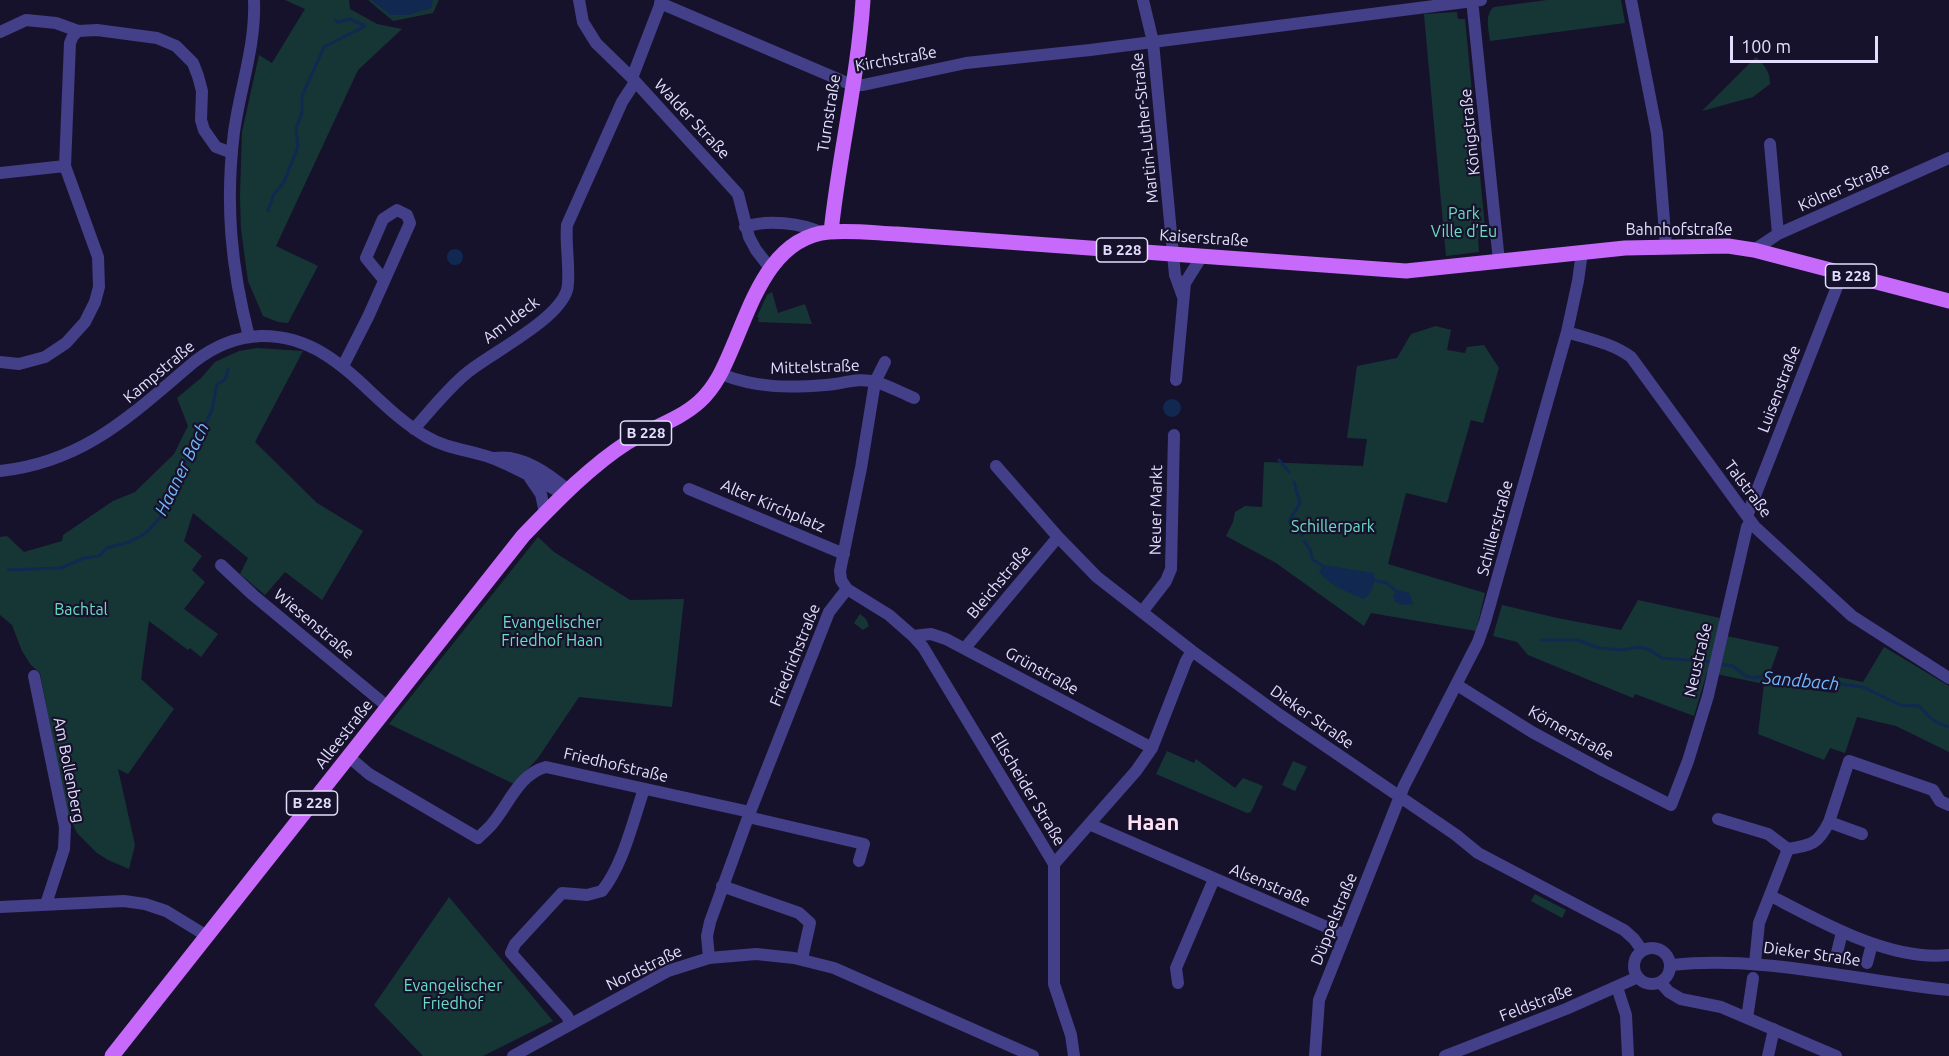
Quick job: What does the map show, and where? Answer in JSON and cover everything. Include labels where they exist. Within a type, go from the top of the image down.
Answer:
[{"type":"main road","name":"Turnstraße","points":[[826,232],[852,85],[863,0]]},
{"type":"main road","name":"Kaiserstraße","points":[[567,493],[629,441],[691,409],[708,393],[721,374],[752,300],[770,268],[780,255],[791,247],[806,238],[826,232],[897,234],[1406,271],[1582,252]]},
{"type":"main road","name":"Bahnhofstraße","points":[[1582,252],[1666,246],[1728,246],[1754,250],[1949,301]]},
{"type":"main road","name":"Alleestraße","points":[[112,1056],[523,536],[567,493]]},
{"type":"street","points":[[249,337],[237,290],[231,244],[230,176],[234,130],[250,54],[254,0]]},
{"type":"street","name":"Walder Straße","points":[[579,0],[583,21],[592,38],[634,80],[738,194],[745,227],[756,250],[770,268]]},
{"type":"street","name":"Martin-Luther-Straße","points":[[1143,0],[1153,42],[1173,255]]},
{"type":"street","name":"Kirchstraße","points":[[661,1],[852,85],[864,85],[966,63],[1153,42],[1475,0]]},
{"type":"street","name":"Königstraße","points":[[1475,0],[1499,261]]},
{"type":"street","points":[[1631,0],[1657,133],[1666,246]]},
{"type":"street","name":"Am Ideck","points":[[414,429],[467,372],[522,335],[562,300],[567,290],[567,225],[634,80],[661,1]]},
{"type":"street","points":[[0,32],[26,20],[56,23],[78,31],[97,30],[157,38],[176,46],[193,63],[198,76],[202,91],[201,120],[204,130],[216,147],[232,153]]},
{"type":"street","points":[[0,362],[19,364],[45,357],[74,335],[85,322],[95,302],[99,287],[98,257],[65,166],[70,43],[78,31]]},
{"type":"street","points":[[1770,144],[1778,234]]},
{"type":"street","name":"Kölner Straße","points":[[1754,250],[1778,234],[1949,158]]},
{"type":"street","points":[[0,172],[65,166]]},
{"type":"street","points":[[343,366],[359,336],[410,223],[407,215],[397,210],[383,219],[366,258],[384,280]]},
{"type":"street","name":"Kaiserstraße","points":[[745,227],[756,223],[807,226],[826,232]]},
{"type":"street","name":"Schillerstraße","points":[[1400,798],[1478,642],[1492,601],[1567,332],[1582,252]]},
{"type":"street","points":[[1173,255],[1175,275],[1183,297]]},
{"type":"street","points":[[1176,380],[1183,297],[1187,277],[1202,256]]},
{"type":"street","name":"Luisenstraße","points":[[1748,519],[1842,274]]},
{"type":"street","name":"Talstraße","points":[[1567,332],[1620,349],[1631,357],[1748,519],[1852,616],[1949,678]]},
{"type":"street","name":"Kampstraße","points":[[0,471],[38,465],[71,453],[132,416],[205,354],[225,343],[249,337],[273,336],[307,344],[323,352],[343,366],[414,429],[444,445],[491,458],[567,493]]},
{"type":"street","points":[[847,589],[841,580],[840,571],[861,468],[875,382],[885,362]]},
{"type":"street","name":"Mittelstraße","points":[[721,374],[747,383],[770,386],[828,385],[852,380],[875,382]]},
{"type":"street","points":[[875,382],[914,398]]},
{"type":"street","name":"Neuer Markt","points":[[1142,612],[1166,581],[1171,569],[1174,435]]},
{"type":"street","name":"Kampstraße","points":[[491,458],[519,460],[555,479],[567,493]]},
{"type":"street","name":"Dieker Straße","points":[[996,466],[1058,537],[1097,577],[1192,651],[1478,853],[1624,930],[1642,951]]},
{"type":"street","points":[[529,477],[541,494],[545,513]]},
{"type":"street","name":"Alter Kirchplatz","points":[[689,489],[844,554]]},
{"type":"street","name":"Neustraße","points":[[1671,805],[1702,718],[1748,519]]},
{"type":"street","name":"Bleichstraße","points":[[965,648],[1058,537]]},
{"type":"street","name":"Wiesenstraße","points":[[221,565],[253,595],[388,707]]},
{"type":"street","name":"Ellscheider Straße","points":[[847,589],[889,615],[923,647],[1053,864],[1054,984],[1071,1035],[1074,1056]]},
{"type":"street","name":"Friedrichstraße","points":[[709,958],[707,936],[722,886],[829,612],[847,589]]},
{"type":"street","name":"Grünstraße","points":[[913,636],[931,634],[965,648],[1152,748]]},
{"type":"street","points":[[1053,864],[1136,771],[1152,748],[1192,651]]},
{"type":"street","name":"Am Bollenberg","points":[[33,676],[65,827],[64,849],[46,904]]},
{"type":"street","name":"Körnerstraße","points":[[1457,684],[1532,732],[1671,805]]},
{"type":"street","name":"Friedhofstraße","points":[[349,758],[369,774],[478,838],[491,825],[525,778],[535,770],[546,767],[864,844],[859,861]]},
{"type":"street","points":[[1718,819],[1768,834],[1788,849],[1807,846],[1821,837],[1829,822],[1849,761],[1933,790],[1940,801],[1949,805]]},
{"type":"street","points":[[571,1024],[567,1016],[511,953],[515,944],[562,893],[587,895],[602,891],[612,877],[644,789]]},
{"type":"street","name":"Düppelstraße","points":[[1316,1056],[1319,1000],[1400,798]]},
{"type":"street","points":[[1829,822],[1862,834]]},
{"type":"street","name":"Alsenstraße","points":[[1089,824],[1345,935]]},
{"type":"street","points":[[1755,963],[1759,923],[1788,849]]},
{"type":"street","name":"Alsenstraße","points":[[1178,983],[1176,968],[1183,947],[1214,879]]},
{"type":"street","points":[[722,886],[805,917],[810,923],[802,959]]},
{"type":"street","points":[[1771,896],[1842,932],[1872,944],[1934,957],[1949,955]]},
{"type":"street","points":[[0,907],[124,901],[145,904],[166,911],[207,936]]},
{"type":"street","points":[[1836,957],[1842,932]]},
{"type":"street","points":[[1867,963],[1872,944]]},
{"type":"street","points":[[1648,948],[1656,948],[1664,952],[1671,965],[1668,974],[1660,982],[1647,983],[1638,977],[1634,965],[1638,954],[1648,948]]},
{"type":"street","name":"Nordstraße","points":[[513,1056],[655,977],[709,958],[756,954],[802,959],[834,968],[1033,1056]]},
{"type":"street","name":"Dieker Straße","points":[[1671,965],[1755,963],[1797,967],[1949,990]]},
{"type":"street","name":"Feldstraße","points":[[1445,1056],[1566,1009],[1638,977]]},
{"type":"street","points":[[1747,1017],[1753,978]]},
{"type":"street","points":[[1660,982],[1674,996],[1681,999],[1703,1002],[1747,1017],[1836,1056]]},
{"type":"street","points":[[1617,987],[1626,1015],[1628,1056]]},
{"type":"street","points":[[1768,1056],[1774,1029]]},
{"type":"green space","points":[[285,0],[349,0],[350,9],[377,24],[402,29],[358,70],[276,246],[318,266],[288,323],[263,316],[248,281],[241,229],[240,197],[242,132],[259,55],[272,63],[305,9]]},
{"type":"green space","points":[[368,0],[439,0],[433,13],[393,21]]},
{"type":"green space","points":[[1547,0],[1621,0],[1625,23],[1490,41],[1488,18],[1494,7]]},
{"type":"green space","name":"Park Ville d’Eu","points":[[1457,12],[1458,19],[1465,19],[1486,238],[1478,239],[1479,252],[1446,256],[1424,14]]},
{"type":"green space","points":[[1756,57],[1766,69],[1770,84],[1753,97],[1702,111]]},
{"type":"green space","points":[[772,292],[778,313],[805,304],[812,324],[758,322],[757,317],[767,295]]},
{"type":"green space","name":"Schillerpark","points":[[1436,326],[1451,330],[1447,350],[1465,353],[1467,347],[1484,345],[1499,368],[1483,423],[1471,420],[1447,503],[1406,493],[1388,564],[1485,593],[1476,631],[1371,613],[1364,626],[1276,563],[1226,536],[1235,512],[1245,506],[1262,507],[1264,462],[1363,466],[1367,439],[1347,438],[1357,366],[1397,358],[1411,334]]},
{"type":"green space","name":"Bachtal","points":[[257,348],[303,351],[255,442],[317,503],[363,531],[322,600],[285,572],[265,595],[240,574],[248,558],[193,513],[184,541],[202,556],[192,570],[205,582],[184,609],[218,634],[201,657],[149,621],[141,679],[174,709],[128,774],[118,769],[135,845],[129,869],[97,853],[77,833],[66,810],[40,673],[31,665],[22,651],[12,625],[0,615],[0,537],[7,536],[24,552],[62,541],[63,535],[113,501],[135,492],[174,454],[188,426],[177,398],[201,378],[215,362],[239,351]]},
{"type":"green space","name":"Evangelischer Friedhof Haan","points":[[538,537],[554,552],[630,600],[684,599],[672,707],[579,697],[538,758],[514,784],[389,724]]},
{"type":"green space","points":[[1638,600],[1720,618],[1717,634],[1779,647],[1768,678],[1779,686],[1835,693],[1838,677],[1863,682],[1884,647],[1949,686],[1949,752],[1896,726],[1857,717],[1845,753],[1830,748],[1824,760],[1758,734],[1764,684],[1707,672],[1694,716],[1635,694],[1633,698],[1528,655],[1517,642],[1493,636],[1502,605],[1621,630]]},
{"type":"green space","points":[[860,614],[869,626],[863,630],[854,623]]},
{"type":"green space","points":[[1167,751],[1194,763],[1196,759],[1235,788],[1243,778],[1263,786],[1251,812],[1247,813],[1156,774]]},
{"type":"green space","points":[[1293,761],[1307,767],[1295,791],[1282,785]]},
{"type":"green space","points":[[1535,894],[1566,910],[1562,918],[1531,901]]},
{"type":"green space","name":"Evangelischer Friedhof","points":[[449,897],[553,1021],[483,1056],[423,1056],[374,1005]]},
{"type":"water","points":[[371,0],[433,0],[431,8],[408,15],[391,15]]},
{"type":"water","points":[[455,249],[463,257],[455,265],[447,257]]},
{"type":"water","points":[[1168,399],[1176,399],[1181,404],[1179,415],[1168,417],[1163,412],[1163,404]]},
{"type":"water","points":[[1324,565],[1374,573],[1371,591],[1364,599],[1339,588],[1319,571]]},
{"type":"water","points":[[1398,590],[1410,593],[1413,604],[1403,605],[1395,602],[1393,595]]},
{"type":"waterway","points":[[335,20],[338,22],[350,19],[364,25]]},
{"type":"waterway","name":"Haaner Bach","points":[[268,211],[274,194],[284,182],[298,147],[296,129],[302,112],[302,96],[324,47],[365,26]]},
{"type":"waterway","name":"Haaner Bach","points":[[8,570],[61,568],[84,558],[99,556],[107,548],[129,542],[146,533],[165,512],[176,476],[192,452],[212,410],[217,384],[225,380],[228,369]]},
{"type":"waterway","name":"Sandbach","points":[[1279,460],[1289,472]]},
{"type":"waterway","name":"Sandbach","points":[[1294,482],[1300,503],[1289,521],[1302,535]]},
{"type":"waterway","name":"Sandbach","points":[[1304,541],[1310,549],[1312,559],[1324,567]]},
{"type":"waterway","name":"Sandbach","points":[[1371,580],[1387,583],[1398,593]]},
{"type":"waterway","name":"Sandbach","points":[[1542,640],[1578,640],[1599,648],[1621,650],[1639,647],[1650,650],[1662,658],[1711,662]]},
{"type":"waterway","name":"Sandbach","points":[[1718,664],[1733,666],[1746,676],[1755,678],[1768,675],[1863,687],[1900,705],[1919,706],[1932,719],[1949,727]]},
{"type":"district","name":"Haan","points":[[1153,823]]}]
